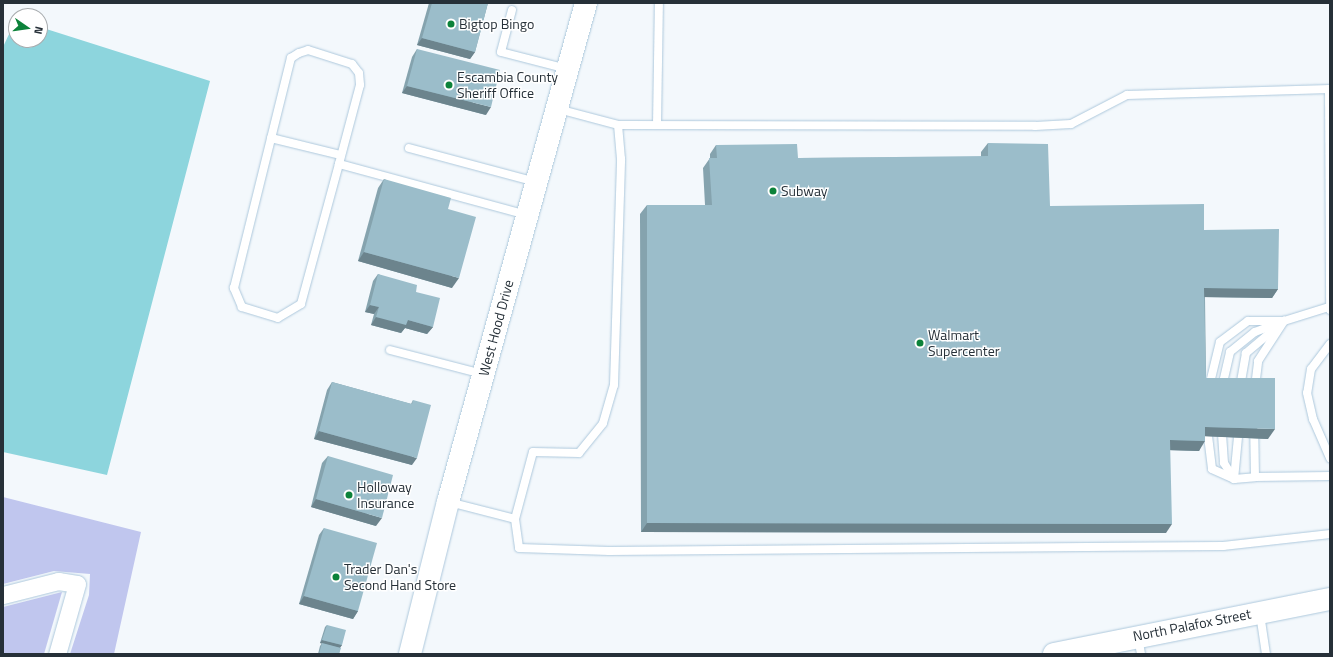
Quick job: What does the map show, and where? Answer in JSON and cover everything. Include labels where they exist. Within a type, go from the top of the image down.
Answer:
[{"type":"street","name":"West Hood Drive","points":[[410,654],[448,502],[568,69],[583,4]]},
{"type":"street","points":[[3,595],[58,581],[77,584],[57,654]]},
{"type":"street","name":"North Palafox Street","points":[[1054,654],[1140,645],[1260,612],[1330,598]]},
{"type":"lane","points":[[657,125],[659,3]]},
{"type":"lane","points":[[512,10],[501,52],[568,69]]},
{"type":"lane","points":[[308,50],[352,64],[358,73],[360,85],[341,155],[302,304],[278,318],[242,308],[234,288],[291,58],[308,50]]},
{"type":"lane","points":[[557,108],[618,125],[1071,124],[1127,95],[1330,89],[1330,308],[1284,321],[1255,332],[1230,352],[1222,387]]},
{"type":"lane","points":[[618,125],[621,159],[612,392],[603,423],[578,453],[533,452],[515,519],[519,548],[609,551],[1223,546],[1330,534]]},
{"type":"lane","points":[[272,138],[341,155]]},
{"type":"lane","points":[[409,148],[536,182]]},
{"type":"lane","points":[[338,164],[527,215]]},
{"type":"lane","points":[[1209,387],[1220,342],[1248,321],[1284,321]]},
{"type":"lane","points":[[1240,387],[1246,353],[1284,321]]},
{"type":"lane","points":[[1255,387],[1258,361],[1284,321]]},
{"type":"lane","points":[[1330,344],[1311,369],[1307,393],[1313,419],[1330,458]]},
{"type":"lane","points":[[390,350],[484,374]]},
{"type":"lane","points":[[1208,436],[1212,469],[1234,479],[1255,477],[1330,476]]},
{"type":"lane","points":[[1222,437],[1224,463],[1234,479]]},
{"type":"lane","points":[[1234,479],[1238,438]]},
{"type":"lane","points":[[1254,438],[1255,477]]},
{"type":"lane","points":[[448,502],[515,519]]},
{"type":"lane","points":[[1260,612],[1266,654]]},
{"type":"shaded area","points":[[48,30],[210,81],[107,475],[3,452],[3,47],[8,36],[8,48],[48,48]]},
{"type":"shaded area","points":[[3,497],[141,532],[114,654],[70,654],[89,595],[90,574],[54,571],[3,584]]},
{"type":"shaded area","points":[[62,592],[44,654],[3,654],[3,607]]},
{"type":"building","name":"Bigtop Bingo","points":[[432,3],[488,3],[475,52],[422,38]]},
{"type":"building","name":"Escambia County Sheriff Office","points":[[417,49],[500,70],[491,107],[407,86]]},
{"type":"building","name":"Walmart Supercenter","points":[[988,143],[1048,144],[1050,206],[1204,204],[1204,230],[1279,229],[1278,289],[1204,288],[1206,378],[1275,378],[1275,429],[1205,427],[1205,441],[1170,440],[1172,524],[647,523],[647,205],[712,205],[709,158],[717,158],[716,145],[797,144],[798,158],[988,156]]},
{"type":"building","points":[[384,179],[451,198],[448,209],[476,217],[459,278],[364,252]]},
{"type":"building","points":[[378,274],[417,285],[416,292],[440,298],[433,327],[408,320],[406,325],[376,317],[379,307],[370,305]]},
{"type":"building","points":[[332,382],[412,404],[413,400],[431,405],[417,458],[319,431]]},
{"type":"building","name":"Holloway Insurance","points":[[328,456],[393,475],[382,518],[316,499]]},
{"type":"building","name":"Trader Dan's Second Hand Store","points":[[324,528],[377,543],[358,611],[304,596]]},
{"type":"building","points":[[327,625],[346,630],[342,645],[322,640]]},
{"type":"building","points":[[322,643],[341,648],[339,654],[319,654]]},
{"type":"place","name":"Bigtop Bingo","points":[[451,24]]},
{"type":"place","name":"Escambia County Sheriff Office","points":[[449,85]]},
{"type":"place","name":"Subway","points":[[773,191]]},
{"type":"place","name":"Walmart Supercenter","points":[[920,343]]},
{"type":"place","name":"Holloway Insurance","points":[[349,495]]},
{"type":"place","name":"Trader Dan's Second Hand Store","points":[[336,577]]}]
